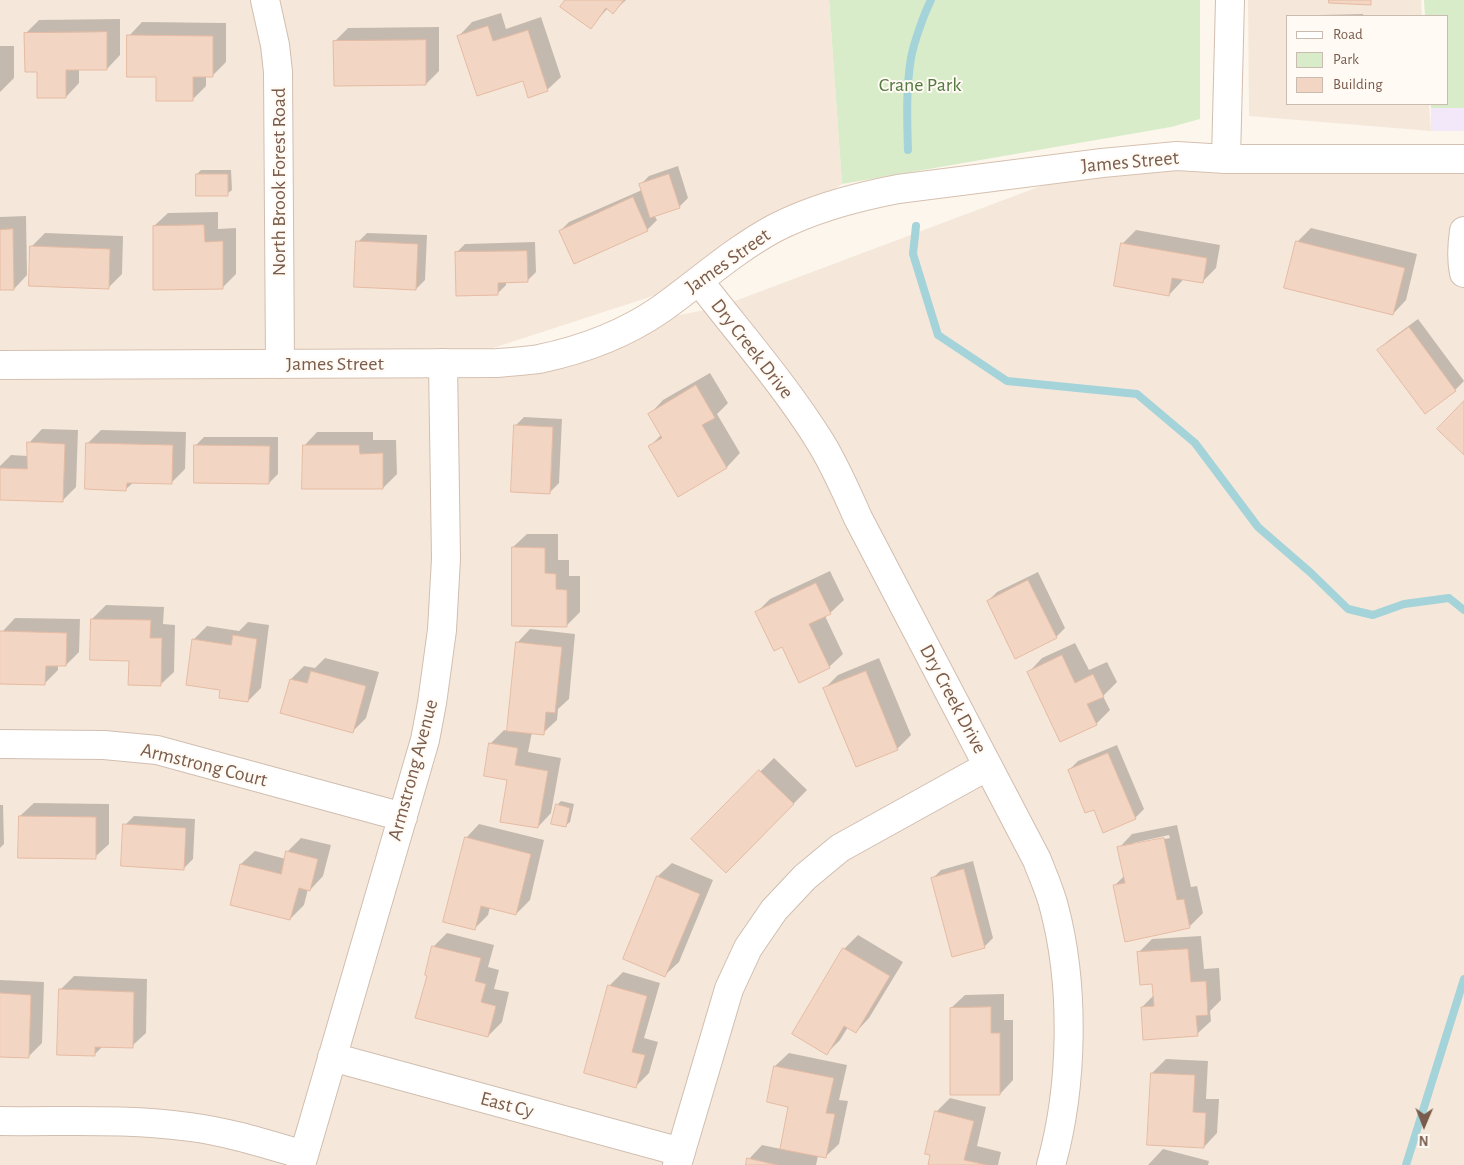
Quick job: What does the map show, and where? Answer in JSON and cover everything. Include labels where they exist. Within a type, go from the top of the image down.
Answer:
[{"type":"street","name":"North Brook Forest Road","points":[[265,0],[275,46],[278,72],[280,364]]},
{"type":"street","points":[[1226,159],[1230,0]]},
{"type":"street","name":"James Street","points":[[0,365],[497,363],[537,359],[580,349],[625,330],[659,310],[753,242],[776,228],[822,208],[869,194],[1112,162],[1177,156],[1226,159],[1464,159]]},
{"type":"street","points":[[1464,231],[1462,264],[1464,273]]},
{"type":"street","name":"Dry Creek Drive","points":[[698,281],[787,392],[821,444],[1037,860],[1054,906],[1064,954],[1067,988],[1068,1041],[1066,1091],[1056,1149],[1051,1165]]},
{"type":"street","name":"Armstrong Avenue","points":[[303,1160],[427,730],[432,703],[442,630],[446,559],[443,363]]},
{"type":"street","name":"Armstrong Court","points":[[0,744],[104,745],[157,750],[402,817]]},
{"type":"street","points":[[679,1158],[729,989],[748,948],[774,910],[805,877],[840,848],[988,766]]},
{"type":"street","name":"East Cy","points":[[332,1057],[679,1158]]},
{"type":"street","points":[[0,1121],[138,1123],[189,1127],[224,1133],[303,1160]]},
{"type":"shaded area","points":[[0,0],[829,0],[842,184],[699,281],[450,362],[719,307],[1102,163],[1464,156],[1464,1165],[0,1165]]},
{"type":"shaded area","points":[[1248,0],[1421,0],[1422,15],[1286,15],[1286,105],[1429,105],[1431,131],[1249,116]]},
{"type":"shaded area","points":[[1464,0],[1464,131],[1431,131],[1431,105],[1449,105],[1449,15]]},
{"type":"green space","name":"Crane Park","points":[[829,0],[1200,0],[1200,119],[1171,127],[842,184]]},
{"type":"green space","points":[[1424,0],[1464,0],[1464,108],[1431,108],[1431,105],[1449,105],[1449,15],[1425,15]]},
{"type":"building","points":[[565,0],[624,0],[613,14],[606,8],[591,29],[560,7]]},
{"type":"building","points":[[1329,0],[1371,0],[1371,5],[1329,3]]},
{"type":"building","points":[[488,26],[493,41],[528,30],[548,91],[528,98],[523,81],[477,96],[457,36]]},
{"type":"building","points":[[107,32],[107,70],[66,70],[66,98],[37,98],[37,72],[25,72],[24,33]]},
{"type":"building","points":[[127,35],[213,36],[213,77],[193,77],[193,101],[156,101],[156,77],[127,77]]},
{"type":"building","points":[[426,40],[426,85],[334,86],[333,41]]},
{"type":"building","points":[[196,174],[228,174],[228,196],[196,196]]},
{"type":"building","points":[[669,174],[680,208],[650,218],[639,184]]},
{"type":"building","points":[[633,197],[648,231],[574,264],[559,231]]},
{"type":"building","points":[[204,225],[205,242],[223,241],[223,289],[153,290],[153,226]]},
{"type":"building","points":[[13,229],[14,290],[0,290],[0,230]]},
{"type":"building","points":[[356,241],[418,244],[416,290],[354,287]]},
{"type":"building","points":[[1296,241],[1405,268],[1393,315],[1284,288]]},
{"type":"building","points":[[1121,243],[1207,258],[1203,283],[1172,278],[1169,296],[1114,286]]},
{"type":"building","points":[[30,246],[110,249],[109,289],[29,286]]},
{"type":"building","points":[[527,251],[528,282],[498,283],[498,295],[456,296],[455,252]]},
{"type":"building","points":[[1409,327],[1456,391],[1425,414],[1377,350]]},
{"type":"building","points":[[696,385],[715,418],[702,425],[727,468],[678,497],[648,446],[662,438],[648,414]]},
{"type":"building","points":[[1464,401],[1464,455],[1437,429]]},
{"type":"building","points":[[514,425],[553,427],[550,494],[511,492]]},
{"type":"building","points":[[27,442],[65,444],[63,502],[0,500],[0,468],[27,469]]},
{"type":"building","points":[[86,443],[173,445],[172,484],[127,483],[126,491],[85,489]]},
{"type":"building","points":[[194,445],[270,446],[269,484],[194,483]]},
{"type":"building","points":[[303,445],[359,445],[360,454],[383,453],[383,489],[302,489]]},
{"type":"building","points":[[512,547],[545,548],[545,573],[556,574],[556,589],[567,590],[567,627],[512,626]]},
{"type":"building","points":[[1028,580],[1057,638],[1015,659],[987,601]]},
{"type":"building","points":[[816,583],[831,614],[809,624],[830,668],[799,683],[782,647],[774,651],[755,612]]},
{"type":"building","points":[[91,619],[151,620],[150,638],[162,638],[161,686],[128,685],[129,661],[90,660]]},
{"type":"building","points":[[0,631],[67,633],[66,666],[46,666],[45,685],[0,684]]},
{"type":"building","points":[[233,635],[257,639],[248,702],[219,698],[220,690],[186,685],[192,639],[231,645]]},
{"type":"building","points":[[516,642],[562,647],[555,713],[546,712],[544,735],[507,731]]},
{"type":"building","points":[[1062,655],[1075,683],[1093,674],[1104,697],[1087,704],[1097,725],[1060,742],[1027,672]]},
{"type":"building","points":[[311,671],[366,686],[353,733],[280,713],[290,679],[307,683]]},
{"type":"building","points":[[866,671],[898,750],[856,767],[823,688]]},
{"type":"building","points":[[489,743],[518,748],[515,765],[548,771],[538,828],[500,822],[507,780],[484,776]]},
{"type":"building","points":[[1108,753],[1136,819],[1103,833],[1094,810],[1085,813],[1068,770]]},
{"type":"building","points":[[759,770],[794,804],[726,873],[691,839]]},
{"type":"building","points":[[556,804],[570,808],[566,827],[551,824]]},
{"type":"building","points":[[19,816],[96,817],[96,859],[18,858]]},
{"type":"building","points":[[123,824],[186,828],[184,870],[121,866]]},
{"type":"building","points":[[465,837],[531,854],[516,915],[481,906],[475,930],[443,922]]},
{"type":"building","points":[[1164,838],[1177,900],[1184,899],[1190,928],[1125,942],[1113,885],[1125,883],[1117,847]]},
{"type":"building","points":[[286,851],[318,859],[310,891],[299,888],[290,920],[230,905],[240,864],[281,874]]},
{"type":"building","points":[[964,869],[985,948],[952,957],[931,878]]},
{"type":"building","points":[[657,876],[700,894],[665,977],[623,959]]},
{"type":"building","points":[[432,946],[481,958],[475,981],[486,984],[481,1002],[496,1006],[488,1037],[415,1018],[427,976],[425,975]]},
{"type":"building","points":[[843,948],[890,976],[856,1033],[844,1026],[827,1055],[792,1034]]},
{"type":"building","points":[[1188,949],[1191,982],[1206,981],[1208,1015],[1196,1016],[1198,1036],[1143,1040],[1141,1007],[1154,1006],[1152,984],[1140,985],[1137,952]]},
{"type":"building","points":[[608,985],[647,996],[632,1052],[645,1055],[636,1088],[584,1073]]},
{"type":"building","points":[[59,989],[134,992],[133,1048],[95,1047],[95,1056],[57,1055]]},
{"type":"building","points":[[0,993],[31,995],[29,1058],[0,1057]]},
{"type":"building","points":[[991,1007],[991,1033],[1000,1033],[1000,1095],[950,1095],[950,1008]]},
{"type":"building","points":[[774,1066],[834,1078],[826,1113],[835,1114],[826,1158],[780,1149],[788,1107],[767,1102]]},
{"type":"building","points":[[1151,1073],[1195,1075],[1193,1112],[1206,1113],[1204,1148],[1147,1145]]},
{"type":"building","points":[[935,1111],[974,1121],[964,1160],[987,1165],[928,1165],[930,1155],[925,1154]]},
{"type":"building","points":[[747,1158],[777,1165],[746,1165]]},
{"type":"waterway","points":[[908,150],[909,69],[914,44],[931,0]]},
{"type":"waterway","points":[[916,226],[913,254],[938,335],[1007,381],[1137,394],[1195,443],[1258,527],[1311,573],[1348,609],[1373,615],[1404,604],[1449,598],[1464,610]]},
{"type":"waterway","points":[[1406,1165],[1464,979]]}]
